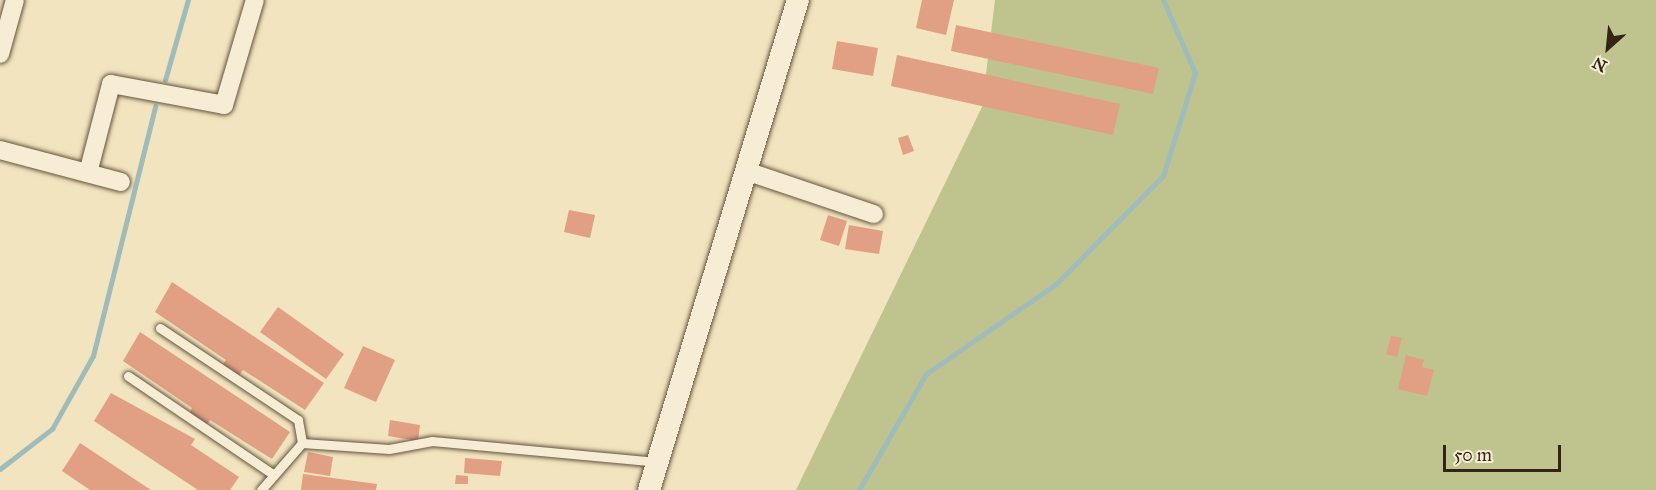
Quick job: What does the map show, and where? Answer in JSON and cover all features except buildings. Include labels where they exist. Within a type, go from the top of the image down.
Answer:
[{"type":"street","points":[[0,54],[15,0]]},
{"type":"street","points":[[88,173],[111,84],[224,105],[255,0]]},
{"type":"street","points":[[650,490],[798,0]]},
{"type":"street","points":[[0,150],[121,182]]},
{"type":"street","points":[[746,171],[874,214]]},
{"type":"lane","points":[[160,328],[298,420],[302,443]]},
{"type":"lane","points":[[128,376],[274,475]]},
{"type":"lane","points":[[302,443],[389,449],[432,441],[657,462]]},
{"type":"lane","points":[[261,490],[302,443]]},
{"type":"green space","points":[[995,0],[1656,0],[1656,490],[796,490],[982,107]]},
{"type":"waterway","points":[[165,80],[188,0]]},
{"type":"waterway","points":[[859,490],[926,374],[1056,284],[1163,176],[1195,73],[1163,0]]},
{"type":"waterway","points":[[0,469],[52,429],[93,356],[155,107]]}]
